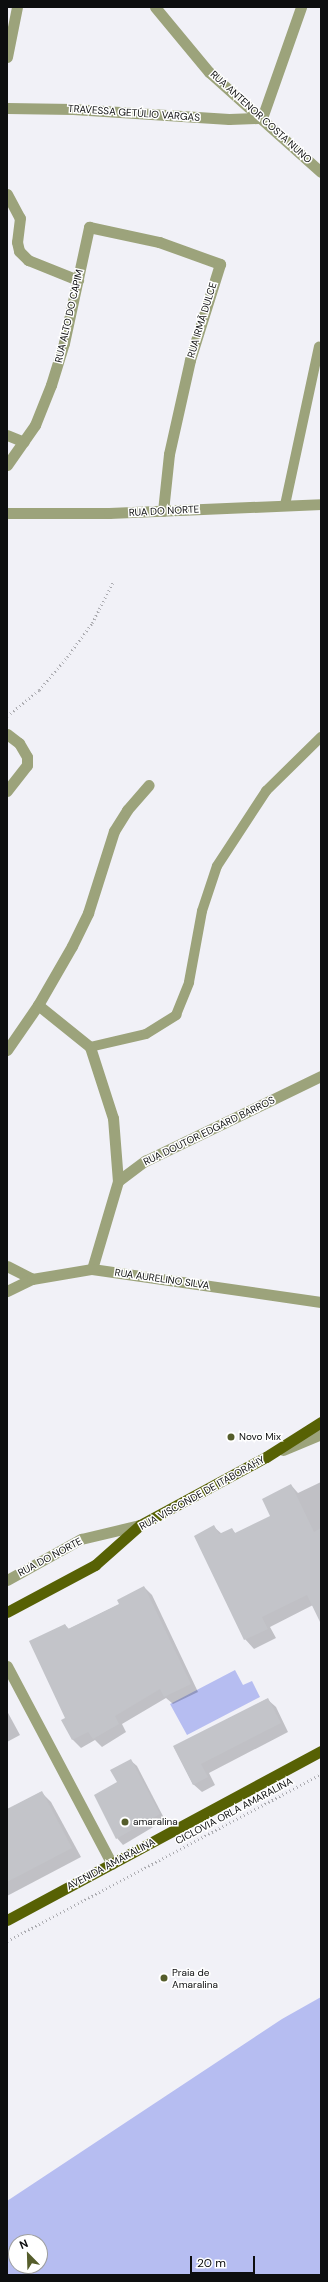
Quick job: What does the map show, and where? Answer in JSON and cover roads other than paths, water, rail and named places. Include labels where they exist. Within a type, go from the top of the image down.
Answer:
[{"type":"main road","points":[[266,1457],[321,1422]]},
{"type":"main road","name":"RUA VISCONDE DE ITABORAHY","points":[[7,1612],[95,1565],[140,1525],[266,1457]]},
{"type":"main road","name":"AVENIDA AMARALINA","points":[[7,1920],[321,1751]]},
{"type":"street","points":[[7,57],[17,7]]},
{"type":"street","name":"RUA ANTENOR COSTA NUNO","points":[[155,7],[209,72],[321,172]]},
{"type":"street","points":[[262,118],[300,7]]},
{"type":"street","name":"TRAVESSA GETÚLIO VARGAS","points":[[7,108],[73,109],[229,120],[262,118]]},
{"type":"street","points":[[7,194],[20,218],[17,242],[19,252],[28,260],[78,280]]},
{"type":"street","name":"RUA ALTO DO CAPIM","points":[[7,465],[35,425],[51,386],[64,343],[89,227]]},
{"type":"street","name":"RUA IRMÃ DULCE","points":[[89,227],[159,242],[220,264],[190,360],[169,454],[163,511]]},
{"type":"street","points":[[7,435],[24,442]]},
{"type":"street","name":"RUA DO NORTE","points":[[7,513],[163,511],[321,504]]},
{"type":"street","points":[[7,734],[19,743],[27,757],[27,765],[7,791]]},
{"type":"street","points":[[7,1050],[38,1005],[88,913],[114,831],[126,810],[149,785]]},
{"type":"street","points":[[38,1005],[90,1047],[113,1118],[118,1181],[92,1269]]},
{"type":"street","name":"RUA DOUTOR EDGARD BARROS","points":[[118,1181],[145,1161],[321,1076]]},
{"type":"street","points":[[7,1266],[32,1279]]},
{"type":"street","name":"RUA AURELINO SILVA","points":[[32,1279],[92,1269],[321,1302]]},
{"type":"street","points":[[7,1291],[32,1279]]},
{"type":"street","name":"RUA VISCONDE DE ITABORAHY","points":[[266,1457],[321,1434]]},
{"type":"street","name":"RUA DO NORTE","points":[[7,1580],[81,1539],[140,1525]]},
{"type":"street","points":[[7,1666],[112,1864]]},
{"type":"lane","points":[[284,505],[319,347]]},
{"type":"lane","points":[[90,1047],[146,1034],[176,1014],[189,982],[202,911],[218,866],[266,791],[321,736]]},
{"type":"water","points":[[235,1670],[243,1685],[252,1681],[260,1697],[187,1735],[170,1704]]},
{"type":"water","points":[[321,1997],[321,2275],[7,2275],[7,2201],[282,2019]]},
{"type":"place","name":"Novo Mix","points":[[231,1437]]},
{"type":"place","name":"amaralina","points":[[125,1822]]},
{"type":"place","name":"Praia de Amaralina","points":[[164,1978]]}]
